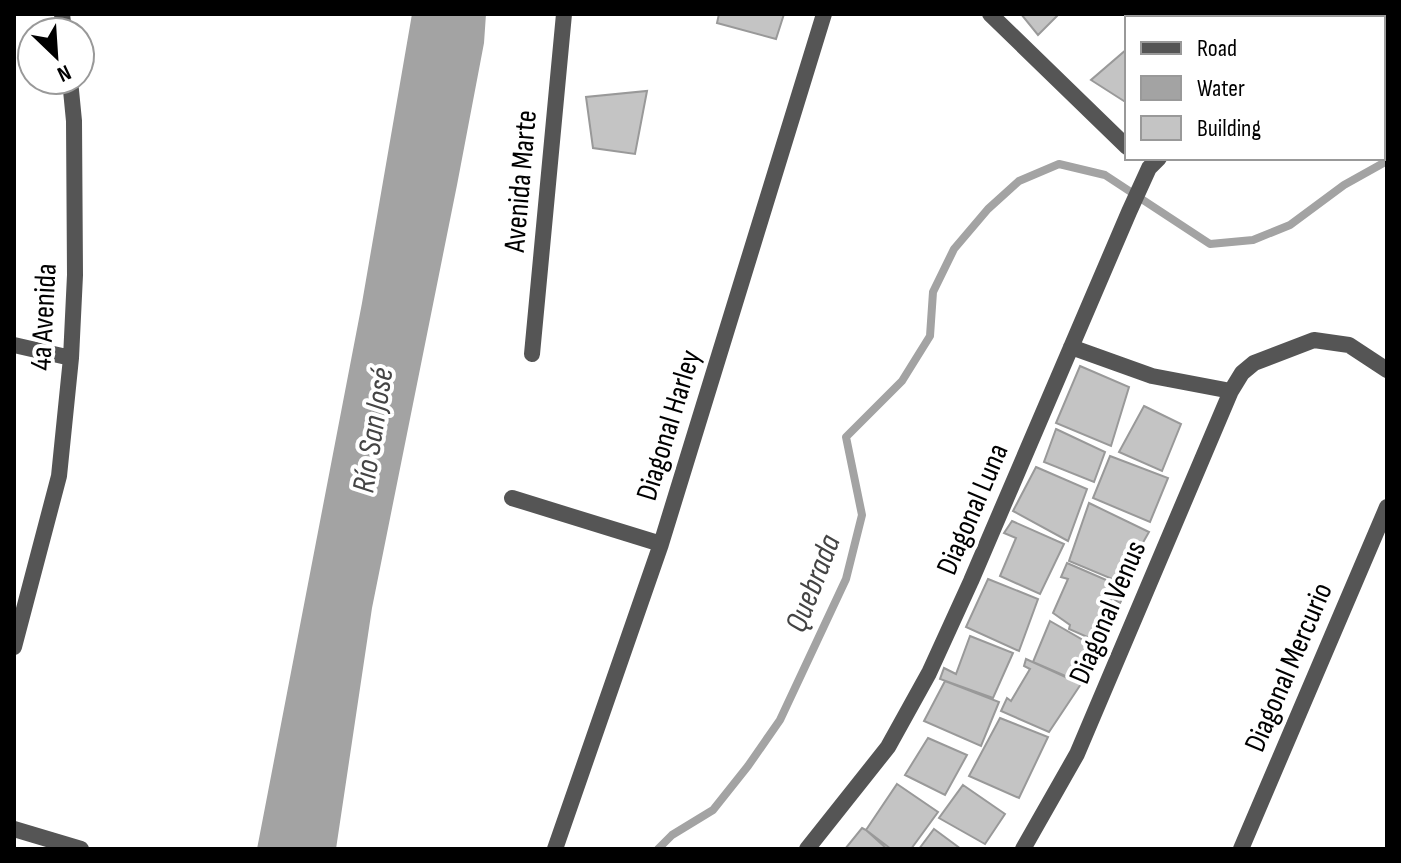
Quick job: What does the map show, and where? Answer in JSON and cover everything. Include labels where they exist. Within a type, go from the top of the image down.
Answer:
[{"type":"street","name":"Avenida Marte","points":[[532,354],[564,14]]},
{"type":"street","name":"Diagonal Harley","points":[[555,849],[661,544],[824,14]]},
{"type":"street","points":[[990,14],[1125,145]]},
{"type":"street","name":"4a Avenida","points":[[14,647],[22,595],[59,476],[71,358],[75,275],[72,96]]},
{"type":"street","name":"Diagonal Luna","points":[[807,849],[888,747],[929,673],[1147,166]]},
{"type":"street","name":"Diagonal Venus","points":[[1023,849],[1077,754],[1231,391],[1242,373],[1254,363],[1314,340],[1349,345],[1387,370]]},
{"type":"street","points":[[14,345],[71,358]]},
{"type":"street","points":[[1071,347],[1152,376],[1231,391]]},
{"type":"street","points":[[512,498],[661,544]]},
{"type":"street","name":"Diagonal Mercurio","points":[[1241,849],[1387,507]]},
{"type":"street","points":[[14,829],[81,849]]},
{"type":"water","name":"Río San José","points":[[412,14],[486,14],[484,43],[372,608],[336,849],[257,849],[362,303]]},
{"type":"building","points":[[719,14],[784,14],[776,39],[717,23]]},
{"type":"building","points":[[1021,14],[1059,14],[1038,35]]},
{"type":"building","points":[[1184,14],[1223,14],[1220,16]]},
{"type":"building","points":[[1125,51],[1125,102],[1091,80]]},
{"type":"building","points":[[647,91],[635,154],[593,148],[586,97]]},
{"type":"building","points":[[1080,366],[1129,387],[1111,446],[1056,423]]},
{"type":"building","points":[[1144,406],[1181,424],[1162,471],[1119,452]]},
{"type":"building","points":[[1056,429],[1105,452],[1094,482],[1044,462]]},
{"type":"building","points":[[1110,456],[1168,478],[1150,522],[1093,498]]},
{"type":"building","points":[[1036,467],[1087,489],[1068,541],[1013,511]]},
{"type":"building","points":[[1089,503],[1149,532],[1141,546],[1133,543],[1117,581],[1069,561]]},
{"type":"building","points":[[1012,521],[1064,544],[1040,594],[1000,576],[1016,538],[1004,533]]},
{"type":"building","points":[[1067,563],[1127,589],[1120,603],[1112,598],[1108,608],[1114,610],[1105,634],[1098,633],[1094,640],[1069,629],[1070,625],[1053,613],[1068,579],[1061,577]]},
{"type":"building","points":[[988,579],[1038,599],[1019,651],[966,627]]},
{"type":"building","points":[[1050,621],[1088,643],[1070,678],[1033,662]]},
{"type":"building","points":[[970,636],[1013,653],[993,698],[940,679],[944,668],[956,674]]},
{"type":"building","points":[[1026,659],[1081,684],[1049,732],[1001,711],[1007,698],[1011,701],[1030,669],[1024,666]]},
{"type":"building","points":[[945,681],[999,702],[981,746],[924,721]]},
{"type":"building","points":[[1000,718],[1048,737],[1019,798],[969,776]]},
{"type":"building","points":[[928,738],[967,755],[945,795],[905,775]]},
{"type":"building","points":[[897,784],[938,812],[911,849],[891,849],[866,830]]},
{"type":"building","points":[[963,785],[1005,814],[985,844],[939,818]]},
{"type":"building","points":[[862,828],[866,830],[887,849],[845,849]]},
{"type":"building","points":[[934,829],[961,849],[919,849]]},
{"type":"waterway","name":"Quebrada","points":[[658,849],[672,835],[713,810],[780,720],[846,579],[862,515],[846,437],[902,381],[930,336],[933,292],[954,249],[988,209],[1019,181],[1059,164],[1105,175],[1210,244],[1253,240],[1290,225],[1344,185],[1387,161]]}]
